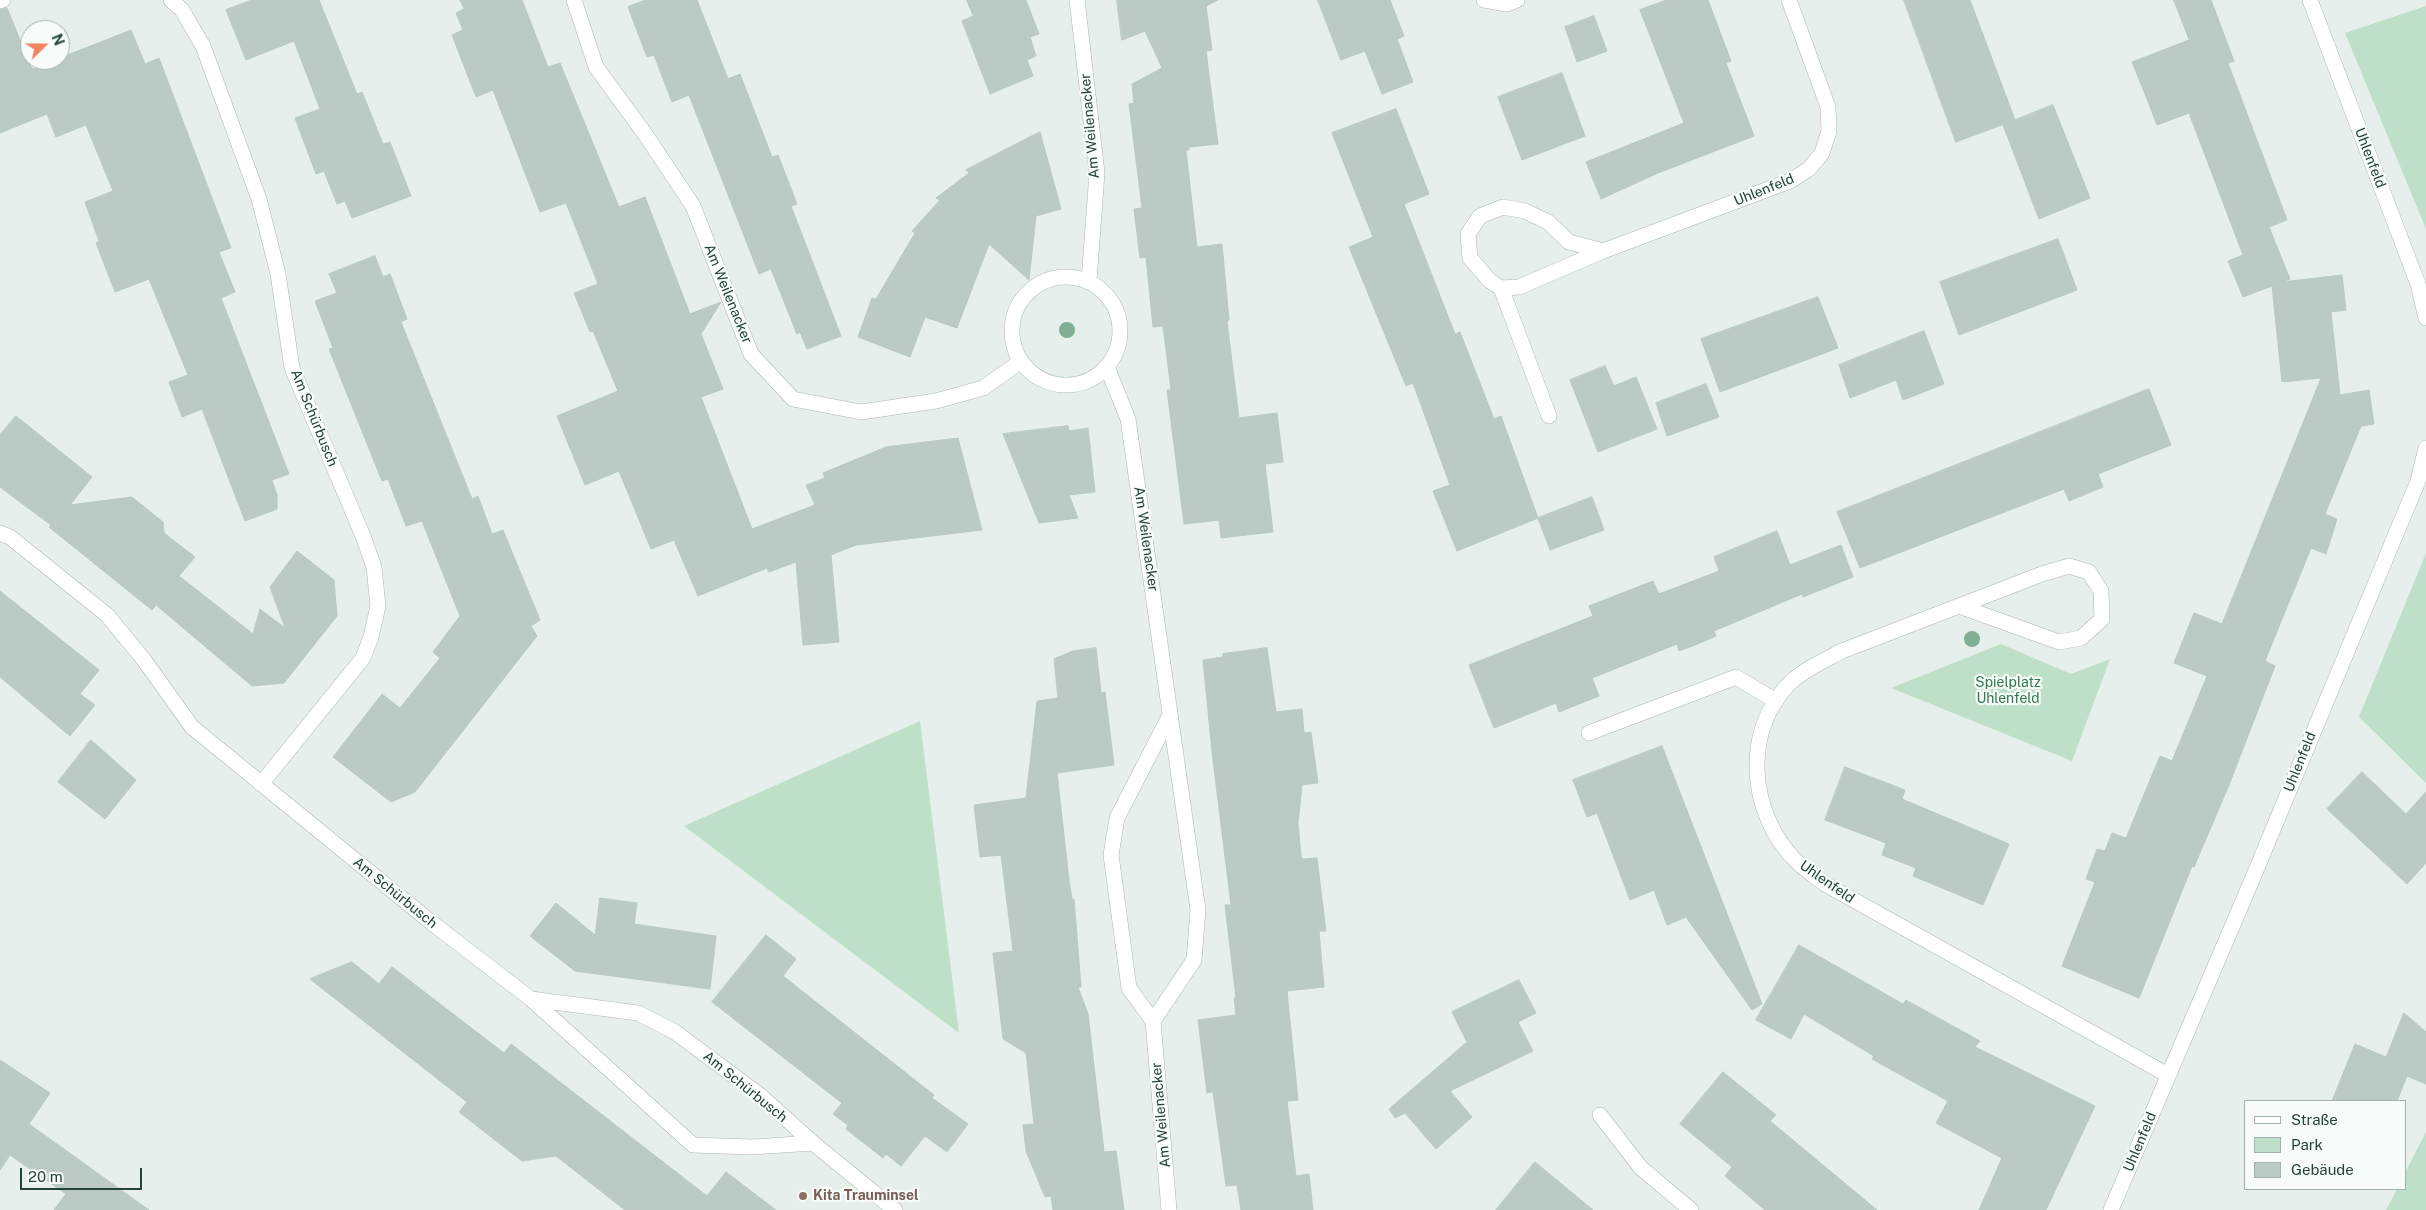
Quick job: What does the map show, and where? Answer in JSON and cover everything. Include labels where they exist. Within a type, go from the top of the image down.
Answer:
[{"type":"street","name":"Am Schürbusch","points":[[172,0],[182,10],[203,46],[259,199],[278,274],[292,368],[363,536],[374,567],[378,606],[371,638],[363,658],[261,784]]},
{"type":"street","name":"Am Weilenacker","points":[[574,0],[596,67],[645,134],[693,206],[751,354],[793,399],[861,412],[936,401],[982,388],[1020,362]]},
{"type":"street","name":"Am Weilenacker","points":[[1077,0],[1097,173],[1089,281]]},
{"type":"street","points":[[1484,0],[1507,4],[1517,0]]},
{"type":"street","name":"Uhlenfeld","points":[[1501,288],[1518,287],[1603,251],[1790,181],[1809,169],[1822,154],[1829,131],[1828,107],[1788,0]]},
{"type":"street","name":"Uhlenfeld","points":[[2310,0],[2418,284],[2426,318]]},
{"type":"street","points":[[1549,416],[1501,288],[1490,281],[1470,258],[1468,234],[1480,216],[1503,207],[1525,211],[1548,222],[1568,242],[1603,251]]},
{"type":"street","points":[[1072,276],[1089,281],[1103,290],[1114,303],[1119,319],[1121,336],[1116,352],[1107,367],[1095,378],[1080,384],[1063,386],[1047,382],[1032,374],[1020,362],[1013,346],[1011,328],[1015,310],[1024,295],[1038,284],[1054,277],[1072,276]]},
{"type":"street","name":"Am Weilenacker","points":[[1107,367],[1128,419],[1198,910],[1194,960],[1153,1021],[1169,1210]]},
{"type":"street","name":"Uhlenfeld","points":[[2111,1210],[2249,887],[2418,481],[2426,448]]},
{"type":"street","name":"Am Schürbusch","points":[[0,533],[26,550],[107,615],[144,660],[192,727],[432,923],[531,999],[693,1145],[752,1147],[813,1143]]},
{"type":"street","name":"Uhlenfeld","points":[[1959,606],[2059,642],[2081,638],[2102,619],[2101,591],[2088,572],[2069,566],[1959,606],[1842,651],[1816,664],[1791,682],[1776,701],[1762,730],[1756,763],[1758,795],[1772,828],[1795,860],[1825,884],[1873,913],[2168,1075]]},
{"type":"street","points":[[1588,733],[1736,677],[1776,701]]},
{"type":"street","points":[[1153,1021],[1129,988],[1112,855],[1117,818],[1170,715]]},
{"type":"street","name":"Am Schürbusch","points":[[531,999],[638,1013],[667,1028],[762,1097],[813,1143],[895,1210]]},
{"type":"street","points":[[1600,1115],[1641,1168],[1691,1210]]},
{"type":"green space","points":[[2426,6],[2426,229],[2345,33]]},
{"type":"green space","points":[[2426,553],[2426,783],[2359,717]]},
{"type":"green space","name":"Spielplatz Uhlenfeld","points":[[2001,644],[2071,674],[2110,659],[2072,761],[1891,688]]},
{"type":"green space","points":[[920,721],[959,1033],[684,826]]},
{"type":"green space","points":[[2426,1132],[2426,1210],[2386,1210],[2396,1190],[2406,1190],[2406,1171]]},
{"type":"building","points":[[252,0],[319,0],[357,94],[362,92],[383,144],[390,142],[411,196],[352,218],[345,201],[337,204],[324,171],[316,174],[295,118],[320,109],[294,41],[246,60],[226,10]]},
{"type":"building","points":[[460,0],[522,0],[548,67],[560,63],[619,207],[645,197],[690,314],[721,302],[701,334],[723,389],[701,397],[752,529],[815,505],[806,485],[825,478],[823,473],[886,447],[958,438],[982,530],[856,545],[831,555],[839,642],[803,645],[796,562],[769,572],[767,568],[698,596],[674,540],[651,549],[619,471],[585,485],[557,416],[618,391],[593,331],[590,332],[574,293],[598,284],[566,203],[540,212],[493,90],[476,97],[452,35],[463,30],[456,13],[464,9]]},
{"type":"building","points":[[646,0],[697,0],[728,79],[740,74],[772,157],[778,155],[797,204],[791,206],[841,336],[807,349],[800,332],[797,334],[771,269],[759,274],[689,95],[672,102],[654,55],[647,57],[628,7]]},
{"type":"building","points":[[967,0],[1026,0],[1039,34],[1030,37],[1036,56],[1027,60],[1033,76],[990,94],[962,21],[973,16]]},
{"type":"building","points":[[1117,0],[1218,0],[1206,6],[1212,50],[1206,51],[1218,144],[1189,147],[1189,150],[1186,150],[1197,247],[1222,244],[1229,320],[1227,321],[1239,418],[1277,413],[1283,462],[1265,464],[1273,532],[1221,538],[1219,520],[1184,524],[1167,390],[1171,390],[1163,326],[1153,327],[1146,257],[1140,258],[1134,209],[1142,208],[1129,104],[1134,103],[1132,84],[1162,68],[1145,31],[1122,40]]},
{"type":"building","points":[[1318,0],[1390,0],[1404,36],[1397,39],[1413,82],[1382,94],[1365,51],[1341,60]]},
{"type":"building","points":[[1667,0],[1708,0],[1731,61],[1726,63],[1754,136],[1658,173],[1601,199],[1586,162],[1684,123],[1640,10]]},
{"type":"building","points":[[1904,0],[1970,0],[2015,120],[1956,142]]},
{"type":"building","points":[[2174,0],[2211,0],[2234,61],[2228,63],[2287,220],[2269,227],[2290,279],[2282,282],[2342,275],[2346,310],[2331,312],[2340,395],[2369,390],[2374,424],[2361,426],[2325,514],[2337,519],[2326,554],[2311,548],[2265,661],[2275,666],[2229,785],[2194,867],[2192,866],[2139,998],[2062,966],[2095,882],[2086,879],[2097,849],[2105,851],[2112,833],[2126,838],[2160,756],[2172,761],[2207,676],[2174,663],[2194,613],[2222,624],[2321,378],[2282,382],[2272,286],[2243,297],[2228,261],[2243,255],[2189,113],[2157,125],[2132,62],[2189,40]]},
{"type":"building","points":[[7,8],[20,40],[20,70],[70,70],[70,54],[131,30],[145,64],[159,58],[231,248],[219,252],[235,292],[221,298],[289,474],[272,480],[277,495],[277,509],[245,521],[202,409],[182,417],[169,382],[188,375],[149,279],[115,292],[96,243],[99,241],[85,202],[113,191],[86,125],[56,137],[47,114],[0,133],[0,10]]},
{"type":"building","points":[[1594,16],[1607,51],[1577,62],[1565,27]]},
{"type":"building","points":[[1562,73],[1585,136],[1522,160],[1498,97]]},
{"type":"building","points":[[2053,105],[2090,198],[2039,219],[2003,125]]},
{"type":"building","points":[[1396,109],[1429,194],[1404,204],[1455,334],[1460,332],[1494,419],[1501,416],[1538,518],[1457,551],[1433,491],[1450,485],[1413,383],[1406,386],[1349,247],[1373,237],[1332,133]]},
{"type":"building","points":[[1040,132],[1061,209],[1036,216],[1029,280],[989,244],[957,328],[925,317],[910,357],[858,337],[872,298],[876,299],[915,233],[912,231],[940,200],[936,198],[969,173],[966,170]]},
{"type":"building","points":[[2058,239],[2077,290],[1959,335],[1940,282]]},
{"type":"building","points":[[375,256],[383,277],[390,274],[407,319],[401,322],[472,499],[478,496],[492,534],[503,530],[540,620],[531,626],[537,636],[415,792],[391,802],[333,757],[382,694],[400,708],[440,658],[433,652],[460,616],[422,521],[406,526],[388,479],[382,481],[329,349],[333,348],[315,301],[337,293],[329,274]]},
{"type":"building","points":[[1818,297],[1838,348],[1720,392],[1701,339]]},
{"type":"building","points":[[1924,331],[1944,384],[1903,400],[1896,380],[1850,398],[1839,365]]},
{"type":"building","points":[[1605,366],[1614,386],[1636,377],[1657,429],[1598,452],[1570,380]]},
{"type":"building","points":[[1706,384],[1719,417],[1667,436],[1656,403]]},
{"type":"building","points":[[2149,389],[2171,445],[2098,474],[2103,487],[2069,501],[2064,489],[1860,568],[1837,512]]},
{"type":"building","points":[[16,416],[92,477],[70,505],[132,497],[163,522],[164,533],[195,557],[179,576],[253,634],[260,609],[285,628],[270,587],[297,551],[334,580],[337,616],[284,683],[252,686],[156,605],[152,610],[49,527],[51,525],[0,487],[0,435]]},
{"type":"building","points":[[1068,426],[1069,431],[1088,428],[1095,492],[1069,495],[1078,518],[1039,523],[1003,434]]},
{"type":"building","points":[[1592,497],[1604,530],[1550,550],[1538,518]]},
{"type":"building","points":[[1777,531],[1790,565],[1841,545],[1853,577],[1803,597],[1802,594],[1714,631],[1716,636],[1695,645],[1679,651],[1677,644],[1592,678],[1599,696],[1559,712],[1556,703],[1494,728],[1469,665],[1593,616],[1589,606],[1653,581],[1659,594],[1719,571],[1714,557]]},
{"type":"building","points":[[0,591],[99,670],[80,694],[95,705],[70,736],[0,677]]},
{"type":"building","points":[[1096,648],[1101,693],[1105,692],[1114,765],[1057,773],[1069,880],[1072,899],[1074,899],[1081,987],[1078,987],[1088,1014],[1104,1152],[1116,1151],[1124,1210],[1053,1210],[1051,1196],[1045,1197],[1026,1151],[1023,1125],[1034,1124],[1026,1053],[1003,1039],[993,953],[1013,951],[1001,855],[980,857],[974,805],[1026,798],[1037,701],[1058,698],[1054,659],[1073,651]]},
{"type":"building","points":[[1267,648],[1276,712],[1302,709],[1304,733],[1311,732],[1318,783],[1302,785],[1298,823],[1301,857],[1303,859],[1317,858],[1326,931],[1319,931],[1324,987],[1287,991],[1298,1100],[1287,1101],[1296,1176],[1309,1174],[1313,1210],[1241,1210],[1237,1185],[1226,1186],[1213,1092],[1207,1093],[1198,1020],[1236,1015],[1234,998],[1236,998],[1225,905],[1231,905],[1212,752],[1203,660],[1223,657],[1223,654]]},
{"type":"building","points":[[91,740],[136,780],[105,819],[58,782]]},
{"type":"building","points":[[1662,746],[1762,1004],[1752,1010],[1686,917],[1667,925],[1654,890],[1630,900],[1597,813],[1587,817],[1573,780]]},
{"type":"building","points":[[1845,767],[1905,790],[1902,799],[2009,844],[1983,905],[1913,876],[1916,868],[1882,855],[1886,843],[1825,820]]},
{"type":"building","points":[[2362,772],[2406,814],[2426,792],[2426,863],[2407,884],[2327,809]]},
{"type":"building","points":[[600,898],[637,903],[634,924],[716,936],[710,989],[575,971],[530,936],[556,903],[595,935]]},
{"type":"building","points":[[766,935],[796,959],[783,976],[934,1095],[932,1098],[968,1124],[947,1152],[925,1136],[901,1166],[886,1154],[883,1158],[846,1129],[848,1125],[833,1114],[842,1103],[712,1002]]},
{"type":"building","points":[[1799,945],[1903,1004],[1906,1000],[1980,1041],[1975,1047],[2095,1106],[2046,1210],[1979,1210],[2002,1158],[1936,1123],[1948,1101],[1872,1059],[1874,1056],[1804,1014],[1791,1039],[1756,1020]]},
{"type":"building","points":[[352,962],[379,984],[392,967],[504,1053],[511,1044],[707,1196],[726,1172],[776,1210],[625,1210],[556,1156],[522,1161],[459,1112],[467,1102],[310,979]]},
{"type":"building","points":[[1519,980],[1536,1013],[1518,1022],[1533,1051],[1450,1091],[1472,1117],[1436,1149],[1405,1113],[1395,1118],[1389,1109],[1467,1042],[1452,1012]]},
{"type":"building","points":[[2404,1013],[2426,1032],[2426,1084],[2407,1076],[2397,1100],[2332,1100],[2355,1044],[2386,1057]]},
{"type":"building","points":[[0,1060],[50,1093],[29,1124],[149,1210],[54,1210],[66,1194],[10,1155],[0,1170]]},
{"type":"building","points":[[1723,1072],[1776,1115],[1770,1121],[1877,1210],[1765,1210],[1725,1176],[1732,1167],[1680,1124]]},
{"type":"building","points":[[1535,1162],[1593,1210],[1496,1210]]},
{"type":"place","name":"Kita Trauminsel","points":[[803,1196]]}]
